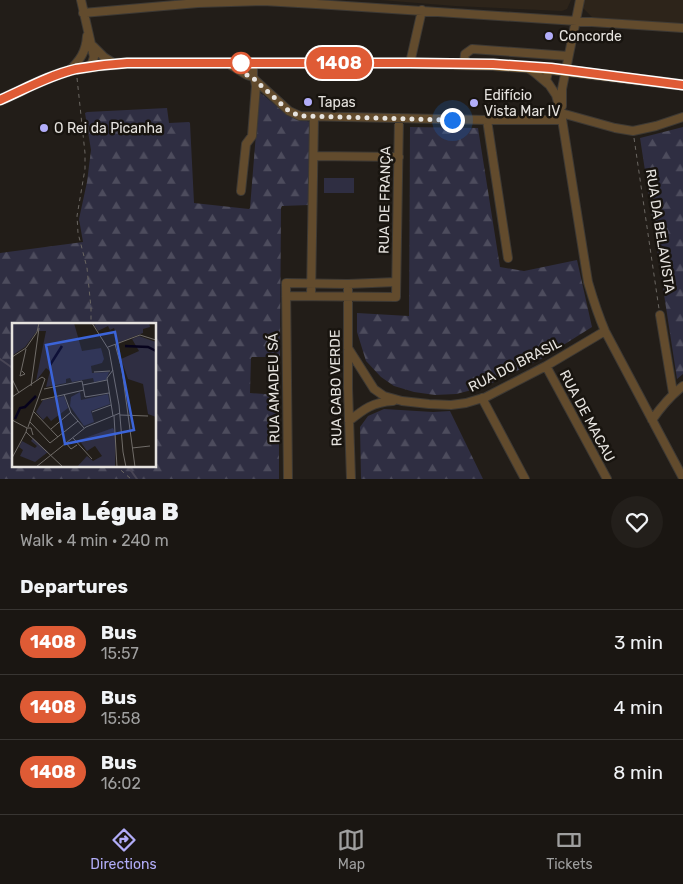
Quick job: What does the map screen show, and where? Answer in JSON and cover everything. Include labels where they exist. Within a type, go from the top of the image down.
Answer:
[{"type":"main road","points":[[0,100],[39,83],[80,69],[115,64],[464,64],[551,68],[566,73],[585,73],[683,85]]},
{"type":"street","points":[[81,0],[88,46],[94,57],[92,63],[80,69],[79,61],[88,46]]},
{"type":"street","points":[[561,117],[562,89],[580,0]]},
{"type":"street","points":[[83,13],[198,3],[263,2],[422,10],[683,28]]},
{"type":"street","points":[[410,63],[422,10]]},
{"type":"street","points":[[88,46],[115,64]]},
{"type":"street","points":[[464,64],[465,54],[472,49],[568,56]]},
{"type":"street","points":[[227,63],[252,77],[289,111],[300,116],[487,120],[561,117],[632,131],[656,126],[683,117]]},
{"type":"street","points":[[241,191],[246,144],[252,136],[256,86],[252,77],[250,63]]},
{"type":"street","points":[[252,77],[269,63]]},
{"type":"street","points":[[526,67],[535,72],[556,96],[588,282],[598,315],[682,475]]},
{"type":"street","points":[[548,85],[546,76],[551,68]]},
{"type":"street","points":[[548,85],[559,87],[566,73]]},
{"type":"street","points":[[312,296],[314,117]]},
{"type":"street","name":"RUA DE FRANÇA","points":[[396,282],[399,118]]},
{"type":"street","points":[[487,120],[508,258]]},
{"type":"street","points":[[314,156],[398,157]]},
{"type":"street","points":[[396,282],[396,297],[286,296],[286,283],[312,283],[396,282]]},
{"type":"street","name":"RUA CABO VERDE","points":[[348,284],[351,479]]},
{"type":"street","name":"RUA AMADEU SÁ","points":[[286,296],[288,479]]},
{"type":"street","name":"RUA DA BELAVISTA","points":[[660,315],[673,393]]},
{"type":"street","name":"RUA DO BRASIL","points":[[349,421],[370,405],[382,401],[451,405],[482,398],[546,366],[605,331]]},
{"type":"street","name":"RUA DO BRASIL","points":[[348,348],[374,389],[384,396],[402,401]]},
{"type":"street","name":"RUA DE MACAU","points":[[546,366],[606,479]]},
{"type":"street","points":[[652,420],[673,393],[683,386]]},
{"type":"street","points":[[482,398],[524,479]]},
{"type":"path","points":[[80,69],[85,169],[77,216],[78,233],[86,268],[91,308],[90,323]]},
{"type":"path","name":"RUA DA BELAVISTA","points":[[632,131],[660,315]]},
{"type":"path","points":[[117,467],[130,479]]},
{"type":"shaded area","points":[[380,0],[571,0],[567,9],[562,11]]},
{"type":"shaded area","points":[[583,0],[683,0],[683,26],[592,17],[581,6]]},
{"type":"green space","points":[[260,93],[287,115],[311,122],[309,205],[282,206],[281,208],[280,356],[251,358],[250,393],[279,395],[279,479],[0,479],[0,253],[83,242],[79,219],[87,182],[91,150],[85,113],[167,108],[169,123],[190,123],[194,203],[250,208]]},
{"type":"green space","points":[[410,127],[478,128],[500,267],[524,271],[577,260],[592,327],[541,359],[484,387],[456,394],[435,395],[414,392],[394,386],[381,377],[366,361],[357,332],[357,313],[409,316]]},
{"type":"green space","points":[[683,127],[683,374],[677,379],[640,138]]},
{"type":"green space","points":[[324,178],[354,178],[354,193],[324,193]]},
{"type":"green space","points":[[384,409],[433,412],[450,411],[483,479],[361,479],[360,427],[368,416]]},
{"type":"waterway","points":[[0,359],[12,368]]},
{"type":"waterway","points":[[128,467],[137,479]]},
{"type":"bus line","name":"1408","points":[[0,100],[76,69],[127,63],[493,64],[551,68],[683,85]]},
{"type":"place","name":"Concorde","points":[[549,36]]},
{"type":"place","name":"Tapas","points":[[308,102]]},
{"type":"place","name":"Edifício Vista Mar IV","points":[[474,103]]},
{"type":"place","name":"O Rei da Picanha","points":[[44,128]]},
{"type":"route","points":[[241,63],[247,63],[247,75],[253,77],[289,111],[300,116],[452,120]]}]
